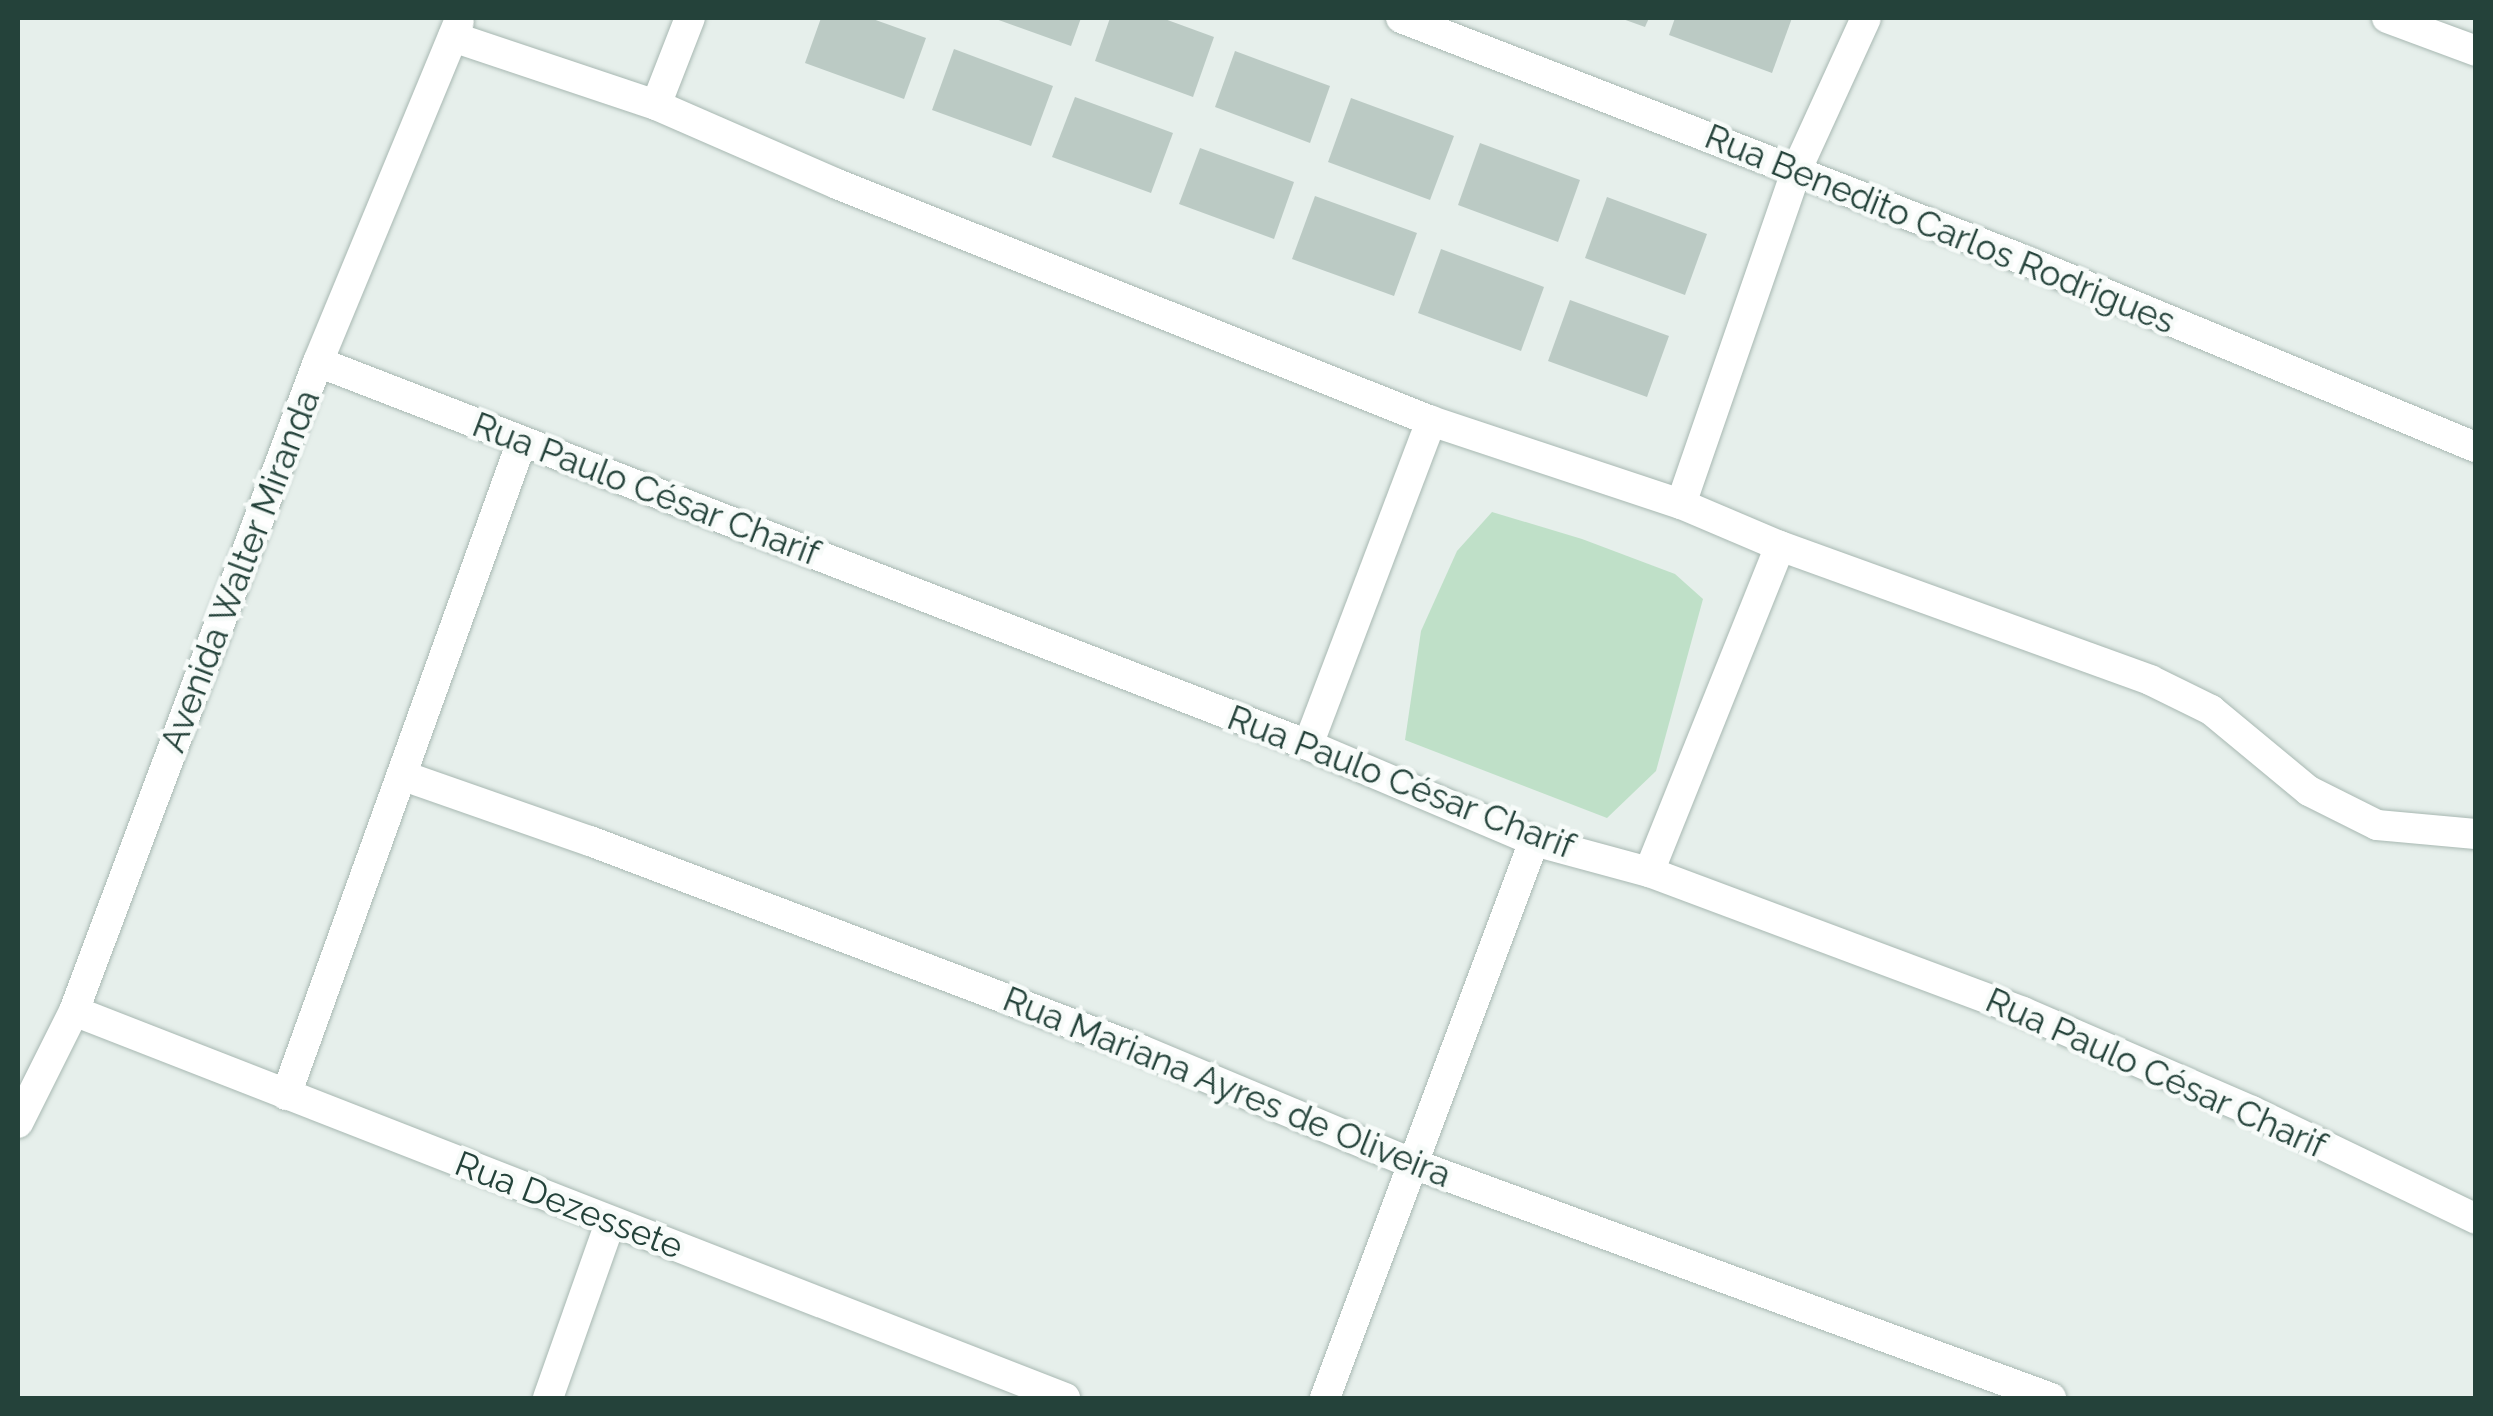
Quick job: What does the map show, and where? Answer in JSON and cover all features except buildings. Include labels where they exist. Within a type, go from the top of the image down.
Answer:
[{"type":"street","points":[[656,105],[690,18]]},
{"type":"street","name":"Rua Benedito Carlos Rodrigues","points":[[1402,18],[1796,171],[2476,446]]},
{"type":"street","points":[[1681,504],[1796,171],[1866,18]]},
{"type":"street","points":[[2387,18],[2476,51]]},
{"type":"street","points":[[457,27],[1430,421],[1681,504],[1780,546],[2150,680],[2210,710],[2310,790],[2346,812],[2404,830],[2476,834]]},
{"type":"street","name":"Avenida Walter Miranda","points":[[18,1123],[74,1011],[318,362],[457,27]]},
{"type":"street","name":"Rua Paulo César Charif","points":[[318,362],[1308,746],[1534,841],[1649,872],[2024,1012],[2252,1111],[2476,1220]]},
{"type":"street","points":[[1308,746],[1430,421]]},
{"type":"street","points":[[286,1094],[522,442]]},
{"type":"street","points":[[1649,872],[1780,546]]},
{"type":"street","name":"Rua Mariana Ayres de Oliveira","points":[[404,776],[608,848],[1122,1043],[1412,1163],[2050,1398]]},
{"type":"street","points":[[1325,1398],[1534,841]]},
{"type":"street","name":"Rua Dezessete","points":[[74,1011],[1065,1398]]},
{"type":"street","points":[[548,1398],[610,1223]]},
{"type":"green space","points":[[1492,512],[1582,539],[1675,574],[1703,599],[1656,771],[1607,818],[1405,740],[1421,631],[1457,551]]}]
